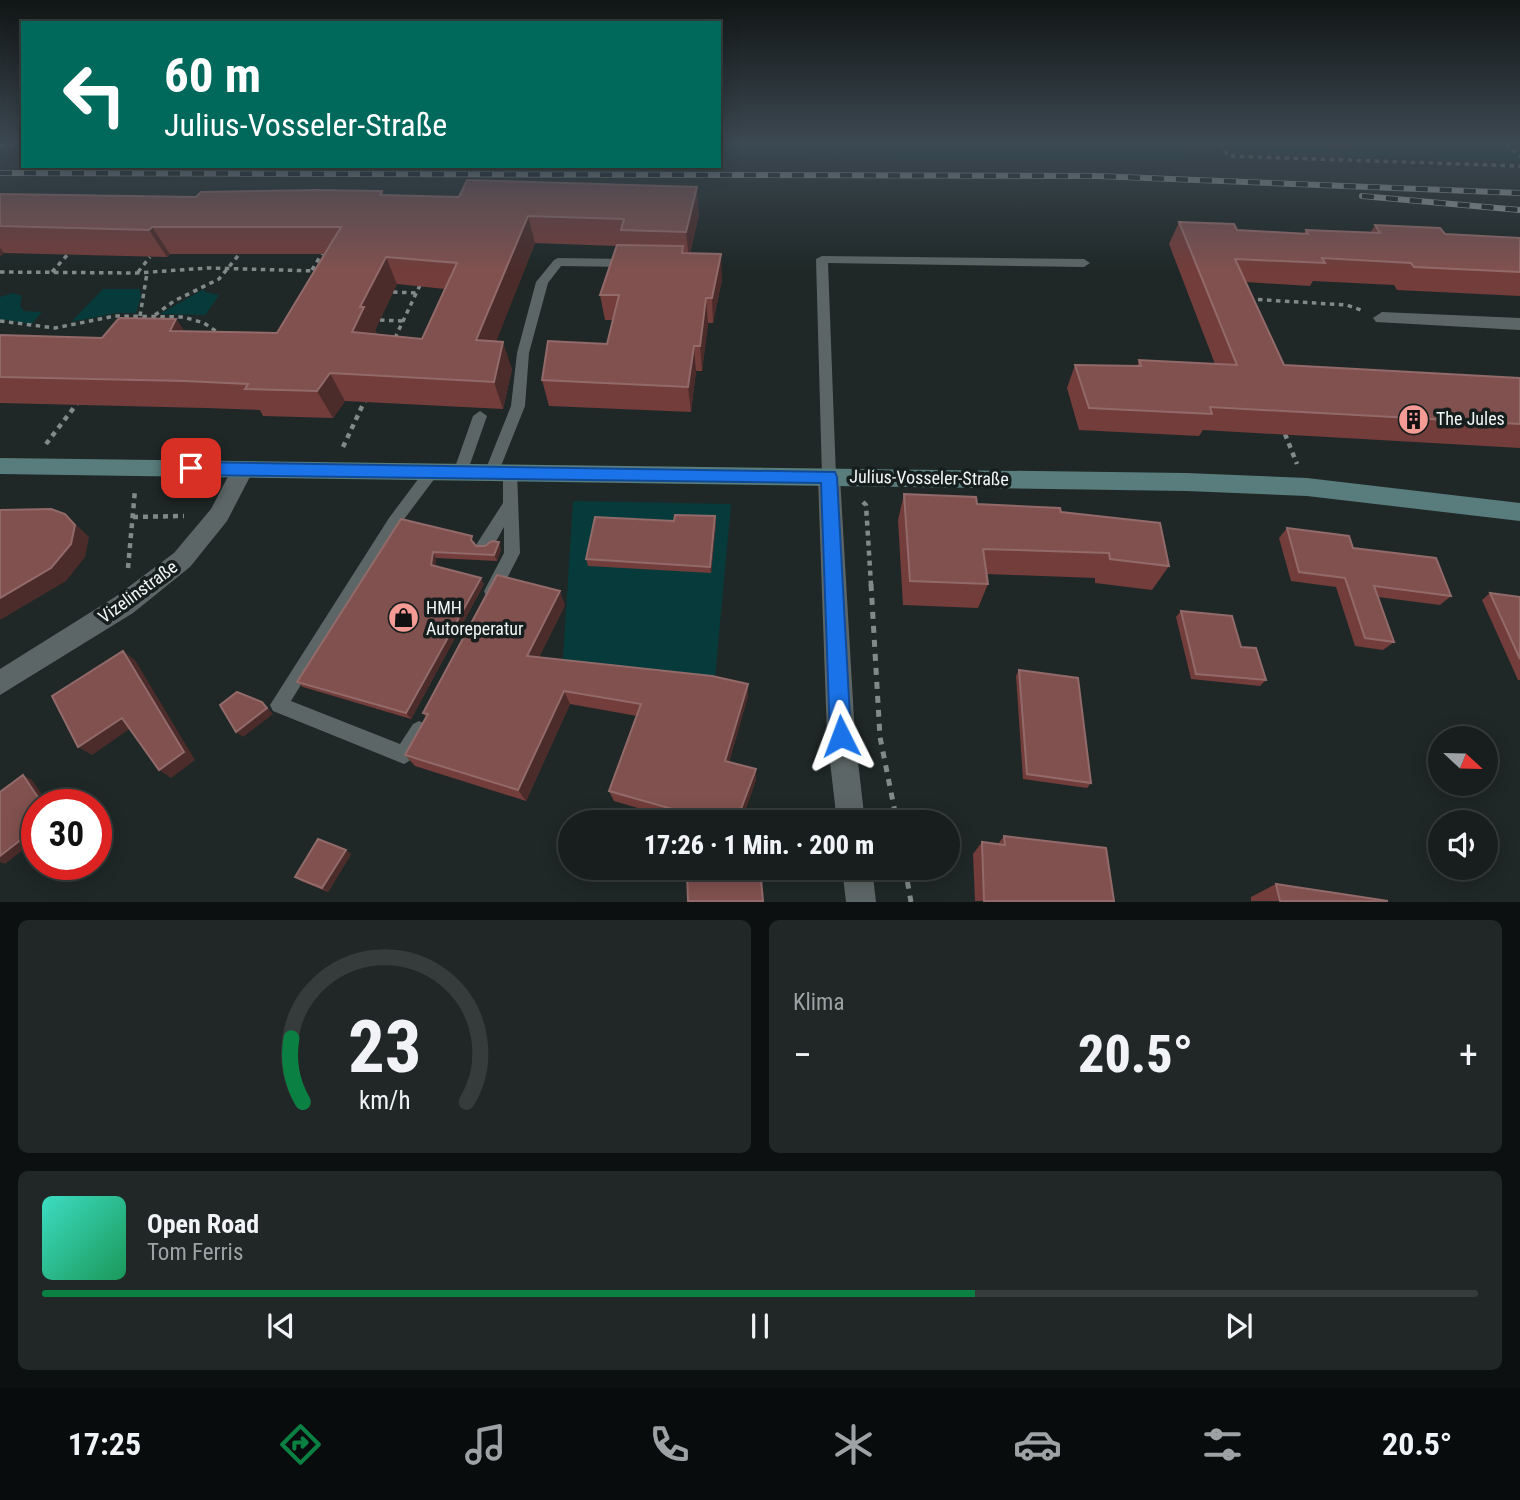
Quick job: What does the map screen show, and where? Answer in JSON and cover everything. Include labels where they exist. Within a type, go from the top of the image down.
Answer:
[{"type":"street","points":[[1382,318],[1520,324]]},
{"type":"street","name":"Julius-Vosseler-Straße","points":[[0,466],[461,470],[1186,482],[1307,487],[1520,513]]},
{"type":"street","name":"Vizelinstraße","points":[[0,683],[124,605],[182,560],[219,515],[243,469]]},
{"type":"street","points":[[829,477],[841,736],[850,810]]},
{"type":"street","points":[[858,880],[861,901]]},
{"type":"lane","points":[[829,477],[822,259],[1084,263]]},
{"type":"lane","points":[[487,601],[512,553],[510,504],[501,471],[518,406],[523,353],[542,282],[558,262],[636,263]]},
{"type":"lane","points":[[461,470],[480,416]]},
{"type":"lane","points":[[430,710],[404,755],[279,705],[387,532],[433,470]]},
{"type":"lane","points":[[484,545],[510,504]]},
{"type":"path","points":[[312,270],[324,249]]},
{"type":"path","points":[[144,324],[174,301],[219,279],[242,251]]},
{"type":"path","points":[[51,272],[69,253]]},
{"type":"path","points":[[137,273],[150,257]]},
{"type":"path","points":[[0,272],[137,273],[229,268],[322,271]]},
{"type":"path","points":[[136,325],[147,272]]},
{"type":"path","points":[[391,345],[426,272]]},
{"type":"path","points":[[393,292],[416,293]]},
{"type":"path","points":[[1242,299],[1346,305],[1382,318]]},
{"type":"path","points":[[0,321],[55,328],[115,316],[183,317],[204,323],[231,342],[218,342]]},
{"type":"path","points":[[380,320],[403,321]]},
{"type":"path","points":[[28,467],[85,393]]},
{"type":"path","points":[[332,470],[367,395]]},
{"type":"path","points":[[124,605],[138,468]]},
{"type":"path","points":[[866,505],[880,737],[895,810]]},
{"type":"path","points":[[133,517],[219,515]]},
{"type":"path","points":[[907,880],[911,901]]},
{"type":"shaded area","points":[[103,289],[140,289],[141,297],[136,313],[116,313],[71,322]]},
{"type":"shaded area","points":[[204,289],[205,292],[219,295],[205,315],[160,314]]},
{"type":"shaded area","points":[[13,293],[22,296],[20,306],[24,311],[42,312],[32,324],[0,319],[0,297]]},
{"type":"shaded area","points":[[573,501],[731,504],[714,689],[562,674]]},
{"type":"building","points":[[465,185],[697,187],[686,232],[621,230],[624,219],[528,216],[476,340],[503,342],[494,382],[330,373],[317,391],[245,389],[248,384],[185,381],[0,377],[0,335],[102,338],[119,318],[176,319],[170,331],[277,333],[341,227],[152,227],[149,230],[0,226],[0,194],[196,197],[201,192],[315,190],[382,191],[380,195],[459,197]],"holes":[[[386,257],[457,263],[422,339],[352,332],[364,307],[360,307]]]},
{"type":"building","points":[[1179,222],[1234,224],[1237,230],[1308,234],[1306,230],[1380,233],[1375,225],[1440,228],[1445,234],[1520,238],[1520,272],[1414,267],[1411,263],[1322,258],[1325,263],[1235,259],[1284,365],[1520,378],[1520,424],[1210,407],[1212,414],[1089,408],[1075,365],[1141,366],[1139,360],[1237,365]]},
{"type":"building","points":[[617,245],[683,246],[682,253],[721,254],[712,298],[706,298],[700,346],[694,346],[688,387],[542,380],[548,341],[607,344],[619,295],[600,295]]},
{"type":"building","points":[[904,494],[976,497],[977,504],[1060,508],[1061,512],[1160,523],[1169,566],[1110,559],[1109,553],[983,549],[988,584],[910,581]]},
{"type":"building","points":[[51,509],[65,514],[75,525],[71,544],[51,568],[0,598],[0,510]]},
{"type":"building","points":[[675,515],[715,516],[710,567],[586,559],[595,517],[674,521]]},
{"type":"building","name":"HMH Autoreperatur","points":[[401,519],[472,536],[471,540],[476,546],[485,546],[492,541],[499,542],[494,555],[433,552],[431,565],[481,578],[406,713],[297,682]]},
{"type":"building","points":[[1287,528],[1349,536],[1353,548],[1436,558],[1451,596],[1374,586],[1394,642],[1365,638],[1345,578],[1299,572]]},
{"type":"building","points":[[497,575],[560,591],[527,656],[712,676],[748,684],[725,761],[756,769],[741,810],[676,810],[609,791],[641,704],[564,691],[518,790],[405,755],[428,714],[423,713]]},
{"type":"building","points":[[1490,593],[1520,597],[1520,659]]},
{"type":"building","points":[[1181,611],[1232,616],[1241,647],[1256,648],[1266,680],[1196,674]]},
{"type":"building","points":[[123,651],[184,752],[159,770],[122,718],[78,747],[52,696]]},
{"type":"building","points":[[1019,670],[1078,678],[1091,783],[1027,774]]},
{"type":"building","points":[[237,692],[262,702],[267,708],[236,732],[220,705]]},
{"type":"building","points":[[23,775],[32,789],[21,789],[21,840],[0,856],[0,792]]},
{"type":"building","points":[[1004,836],[1106,848],[1114,901],[984,901],[982,842],[1005,845]]},
{"type":"building","points":[[318,839],[346,850],[322,888],[295,877]]},
{"type":"building","points":[[687,880],[761,880],[763,901],[688,901]]},
{"type":"building","points":[[1276,884],[1388,901],[1280,901]]},
{"type":"railway","points":[[1323,185],[1520,193]]},
{"type":"railway","points":[[1362,196],[1520,210]]},
{"type":"place","name":"The Jules","points":[[1413,419]]},
{"type":"place","name":"HMH Autoreperatur","points":[[403,618]]},
{"type":"route","points":[[191,468],[829,477],[841,736]]}]
